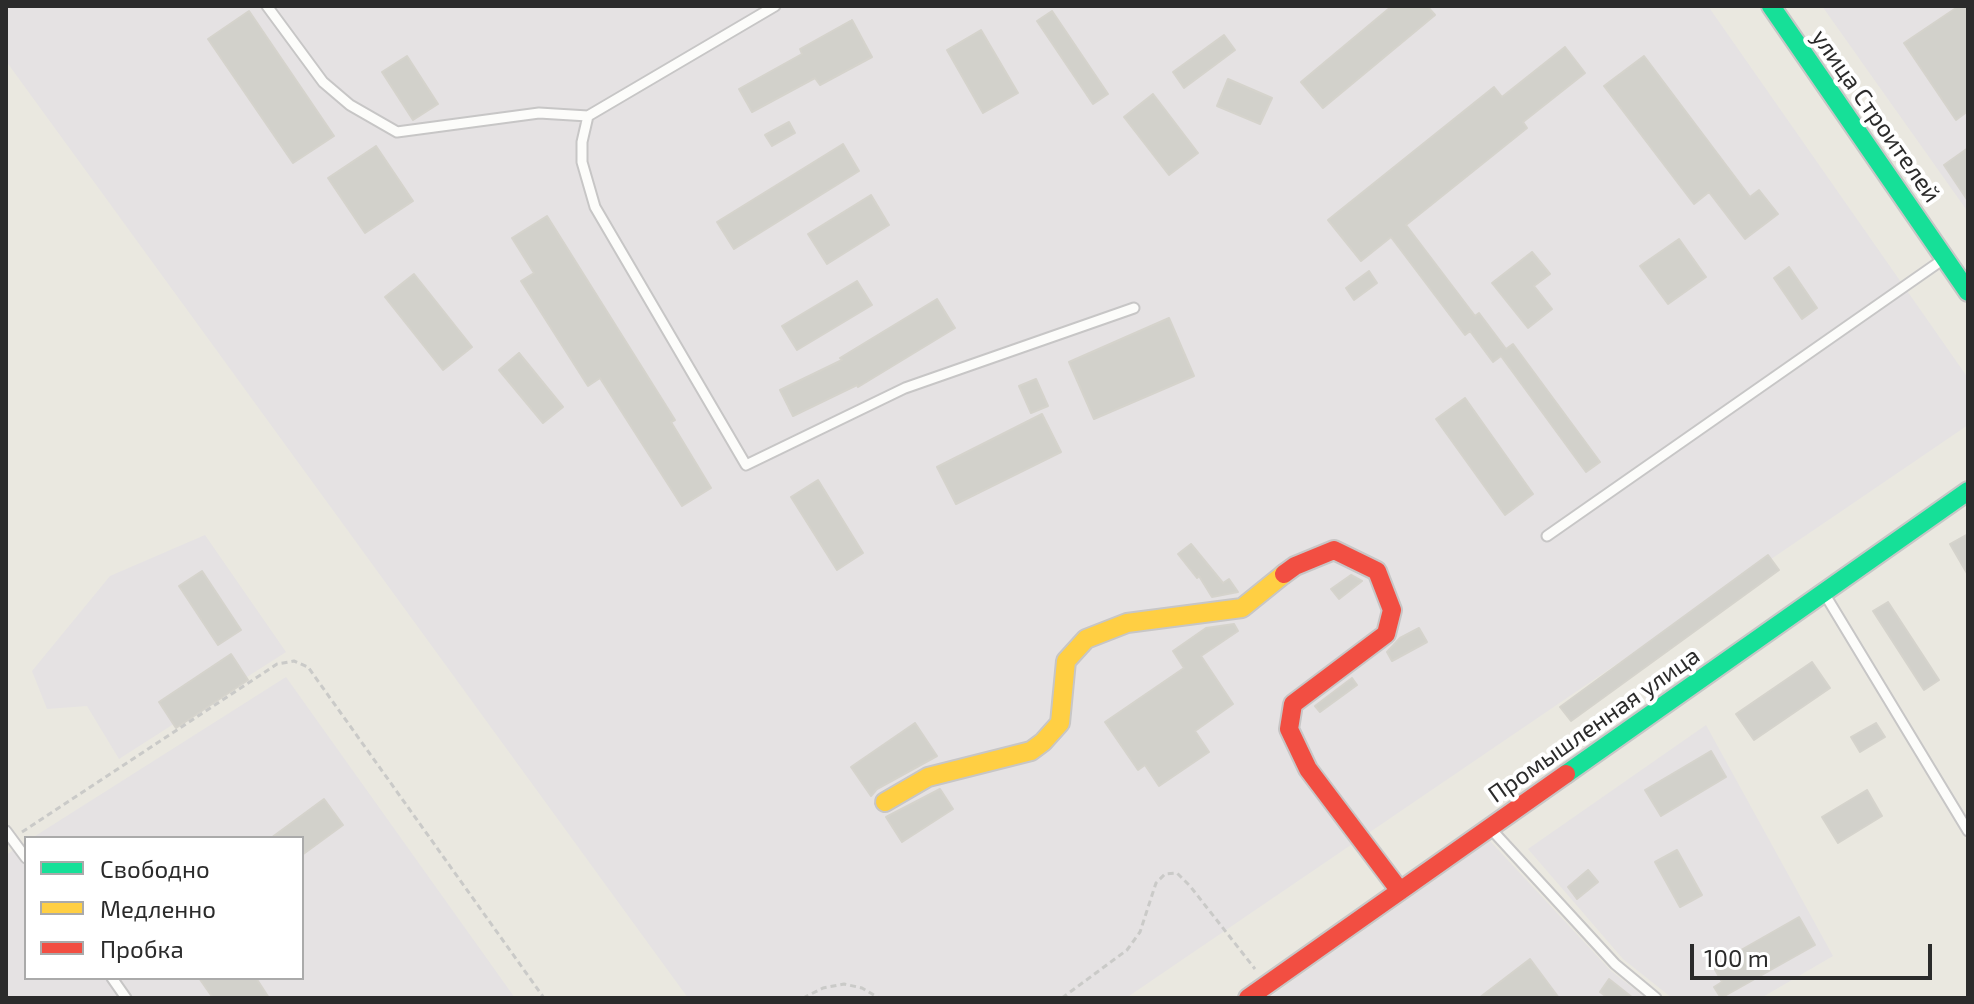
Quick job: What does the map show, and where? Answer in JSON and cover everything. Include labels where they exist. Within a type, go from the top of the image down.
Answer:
[{"type":"street","name":"улица Строителей","points":[[1771,6],[1968,292]]},
{"type":"street","name":"Промышленная улица","points":[[1248,998],[1968,491]]},
{"type":"street","points":[[885,802],[928,777],[1031,751],[1043,742],[1060,723],[1066,661],[1086,639],[1127,623],[1242,608],[1295,566],[1334,550],[1377,571],[1392,610],[1386,634],[1293,704],[1289,729],[1308,769],[1400,891]]},
{"type":"lane","points":[[267,6],[323,82],[350,105],[397,132],[539,113],[588,116],[775,6]]},
{"type":"lane","points":[[588,116],[582,142],[582,162],[595,207],[746,465],[905,388],[1134,308]]},
{"type":"lane","points":[[1547,536],[1945,258]]},
{"type":"lane","points":[[1824,593],[1968,831]]},
{"type":"lane","points":[[1490,828],[1615,964],[1656,998]]},
{"type":"lane","points":[[8,837],[24,856]]},
{"type":"lane","points":[[113,980],[126,998]]},
{"type":"path","points":[[8,837],[277,664],[294,661],[308,667],[544,998]]},
{"type":"path","points":[[1062,998],[1127,950],[1140,932],[1156,883],[1165,874],[1177,873],[1267,984]]},
{"type":"path","points":[[803,998],[823,988],[844,984],[862,988],[879,998]]},
{"type":"shaded area","points":[[6,6],[1708,6],[1968,378],[1968,425],[1126,998],[688,998],[6,61]]},
{"type":"shaded area","points":[[1822,6],[1968,6],[1968,212]]},
{"type":"shaded area","points":[[205,535],[286,652],[119,759],[87,706],[47,709],[32,671],[110,576]]},
{"type":"shaded area","points":[[286,677],[515,998],[6,998],[6,855],[24,843],[24,980],[304,980],[304,836],[35,836]]},
{"type":"shaded area","points":[[1706,725],[1833,956],[1761,998],[1672,998],[1623,959],[1528,849]]},
{"type":"shaded area","points":[[1490,841],[1611,971],[1646,998],[1268,998]]},
{"type":"building","points":[[1392,6],[1427,6],[1435,15],[1323,108],[1301,82]]},
{"type":"building","points":[[1959,6],[1968,6],[1968,111],[1956,120],[1904,43]]},
{"type":"building","points":[[249,11],[334,136],[293,163],[208,39]]},
{"type":"building","points":[[1052,11],[1108,94],[1093,104],[1037,21]]},
{"type":"building","points":[[852,20],[872,57],[820,85],[815,78],[752,112],[739,89],[802,54],[800,49]]},
{"type":"building","points":[[981,30],[1018,93],[983,113],[947,50]]},
{"type":"building","points":[[1224,35],[1235,50],[1184,88],[1173,72]]},
{"type":"building","points":[[1565,47],[1585,73],[1523,122],[1527,128],[1406,225],[1475,316],[1479,313],[1506,349],[1513,344],[1600,462],[1586,472],[1501,356],[1493,362],[1470,331],[1465,335],[1391,237],[1361,261],[1328,220],[1494,87],[1502,97]]},
{"type":"building","points":[[407,56],[438,104],[413,120],[382,72]]},
{"type":"building","points":[[1644,56],[1750,197],[1759,190],[1778,214],[1745,239],[1709,192],[1694,204],[1604,86]]},
{"type":"building","points":[[1228,79],[1272,98],[1260,124],[1217,106]]},
{"type":"building","points":[[1153,94],[1198,153],[1169,175],[1124,117]]},
{"type":"building","points":[[789,122],[795,133],[772,146],[765,135]]},
{"type":"building","points":[[843,144],[859,171],[734,249],[717,222]]},
{"type":"building","points":[[376,146],[413,201],[365,233],[328,178]]},
{"type":"building","points":[[1968,148],[1968,201],[1944,165]]},
{"type":"building","points":[[871,195],[889,225],[827,264],[808,234]]},
{"type":"building","points":[[547,216],[675,420],[671,422],[711,488],[682,506],[600,378],[588,386],[521,281],[534,273],[512,238]]},
{"type":"building","points":[[1679,239],[1706,277],[1668,304],[1640,266]]},
{"type":"building","points":[[1532,252],[1550,274],[1534,286],[1552,309],[1528,328],[1492,283]]},
{"type":"building","points":[[1789,267],[1817,308],[1802,319],[1774,278]]},
{"type":"building","points":[[1369,271],[1377,283],[1354,300],[1346,288]]},
{"type":"building","points":[[414,274],[472,347],[443,370],[385,297]]},
{"type":"building","points":[[857,281],[872,305],[797,350],[782,326]]},
{"type":"building","points":[[937,299],[955,328],[858,387],[793,416],[780,390],[842,360],[840,358]]},
{"type":"building","points":[[1169,318],[1194,376],[1094,419],[1069,362]]},
{"type":"building","points":[[519,353],[563,407],[543,423],[499,370]]},
{"type":"building","points":[[1036,379],[1048,406],[1031,413],[1019,386]]},
{"type":"building","points":[[1465,398],[1533,494],[1505,515],[1436,419]]},
{"type":"building","points":[[1042,414],[1061,452],[956,504],[937,467]]},
{"type":"building","points":[[818,480],[863,553],[837,570],[791,497]]},
{"type":"building","points":[[1968,534],[1968,575],[1950,544]]},
{"type":"building","points":[[1191,544],[1223,583],[1229,579],[1238,592],[1212,597],[1199,576],[1197,578],[1178,554]]},
{"type":"building","points":[[1768,555],[1779,570],[1571,721],[1560,707]]},
{"type":"building","points":[[202,571],[241,630],[218,645],[179,586]]},
{"type":"building","points":[[1351,575],[1362,581],[1339,599],[1331,589]]},
{"type":"building","points":[[1888,602],[1939,680],[1924,690],[1873,611]]},
{"type":"building","points":[[1234,624],[1238,631],[1201,656],[1233,704],[1195,731],[1209,752],[1159,786],[1145,765],[1138,770],[1105,722],[1184,668],[1173,651],[1206,628]]},
{"type":"building","points":[[1419,628],[1427,642],[1392,661],[1387,652],[1400,638]]},
{"type":"building","points":[[231,654],[248,680],[176,728],[159,702]]},
{"type":"building","points":[[1812,662],[1830,688],[1754,740],[1736,714]]},
{"type":"building","points":[[1352,678],[1357,685],[1320,712],[1315,706]]},
{"type":"building","points":[[915,723],[937,756],[877,789],[871,796],[851,767]]},
{"type":"building","points":[[1876,723],[1885,737],[1860,752],[1851,737]]},
{"type":"building","points":[[1711,751],[1726,777],[1661,816],[1645,790]]},
{"type":"building","points":[[940,789],[953,809],[902,842],[886,817]]},
{"type":"building","points":[[1867,790],[1882,816],[1838,843],[1822,817]]},
{"type":"building","points":[[324,799],[343,825],[304,854],[304,836],[274,836]]},
{"type":"building","points":[[1677,850],[1702,895],[1680,907],[1655,862]]},
{"type":"building","points":[[1588,870],[1598,882],[1577,899],[1568,887]]},
{"type":"building","points":[[1799,917],[1815,945],[1721,998],[1714,987],[1722,982],[1713,966]]},
{"type":"building","points":[[1530,959],[1559,998],[1479,998]]},
{"type":"building","points":[[1609,979],[1633,998],[1608,998],[1600,992]]},
{"type":"building","points":[[200,980],[257,980],[269,998],[213,998]]},
{"type":"traffic: fast","points":[[1771,6],[1968,292]]},
{"type":"traffic: fast","points":[[1566,774],[1968,491]]},
{"type":"traffic: slow","points":[[885,802],[928,777],[1031,751],[1043,742],[1060,723],[1066,661],[1086,639],[1127,623],[1242,608],[1284,574]]},
{"type":"traffic: jam","points":[[1284,574],[1295,566],[1334,550],[1377,571],[1392,610],[1386,634],[1293,704],[1289,729],[1308,769],[1400,891]]},
{"type":"traffic: jam","points":[[1248,998],[1566,774]]}]
